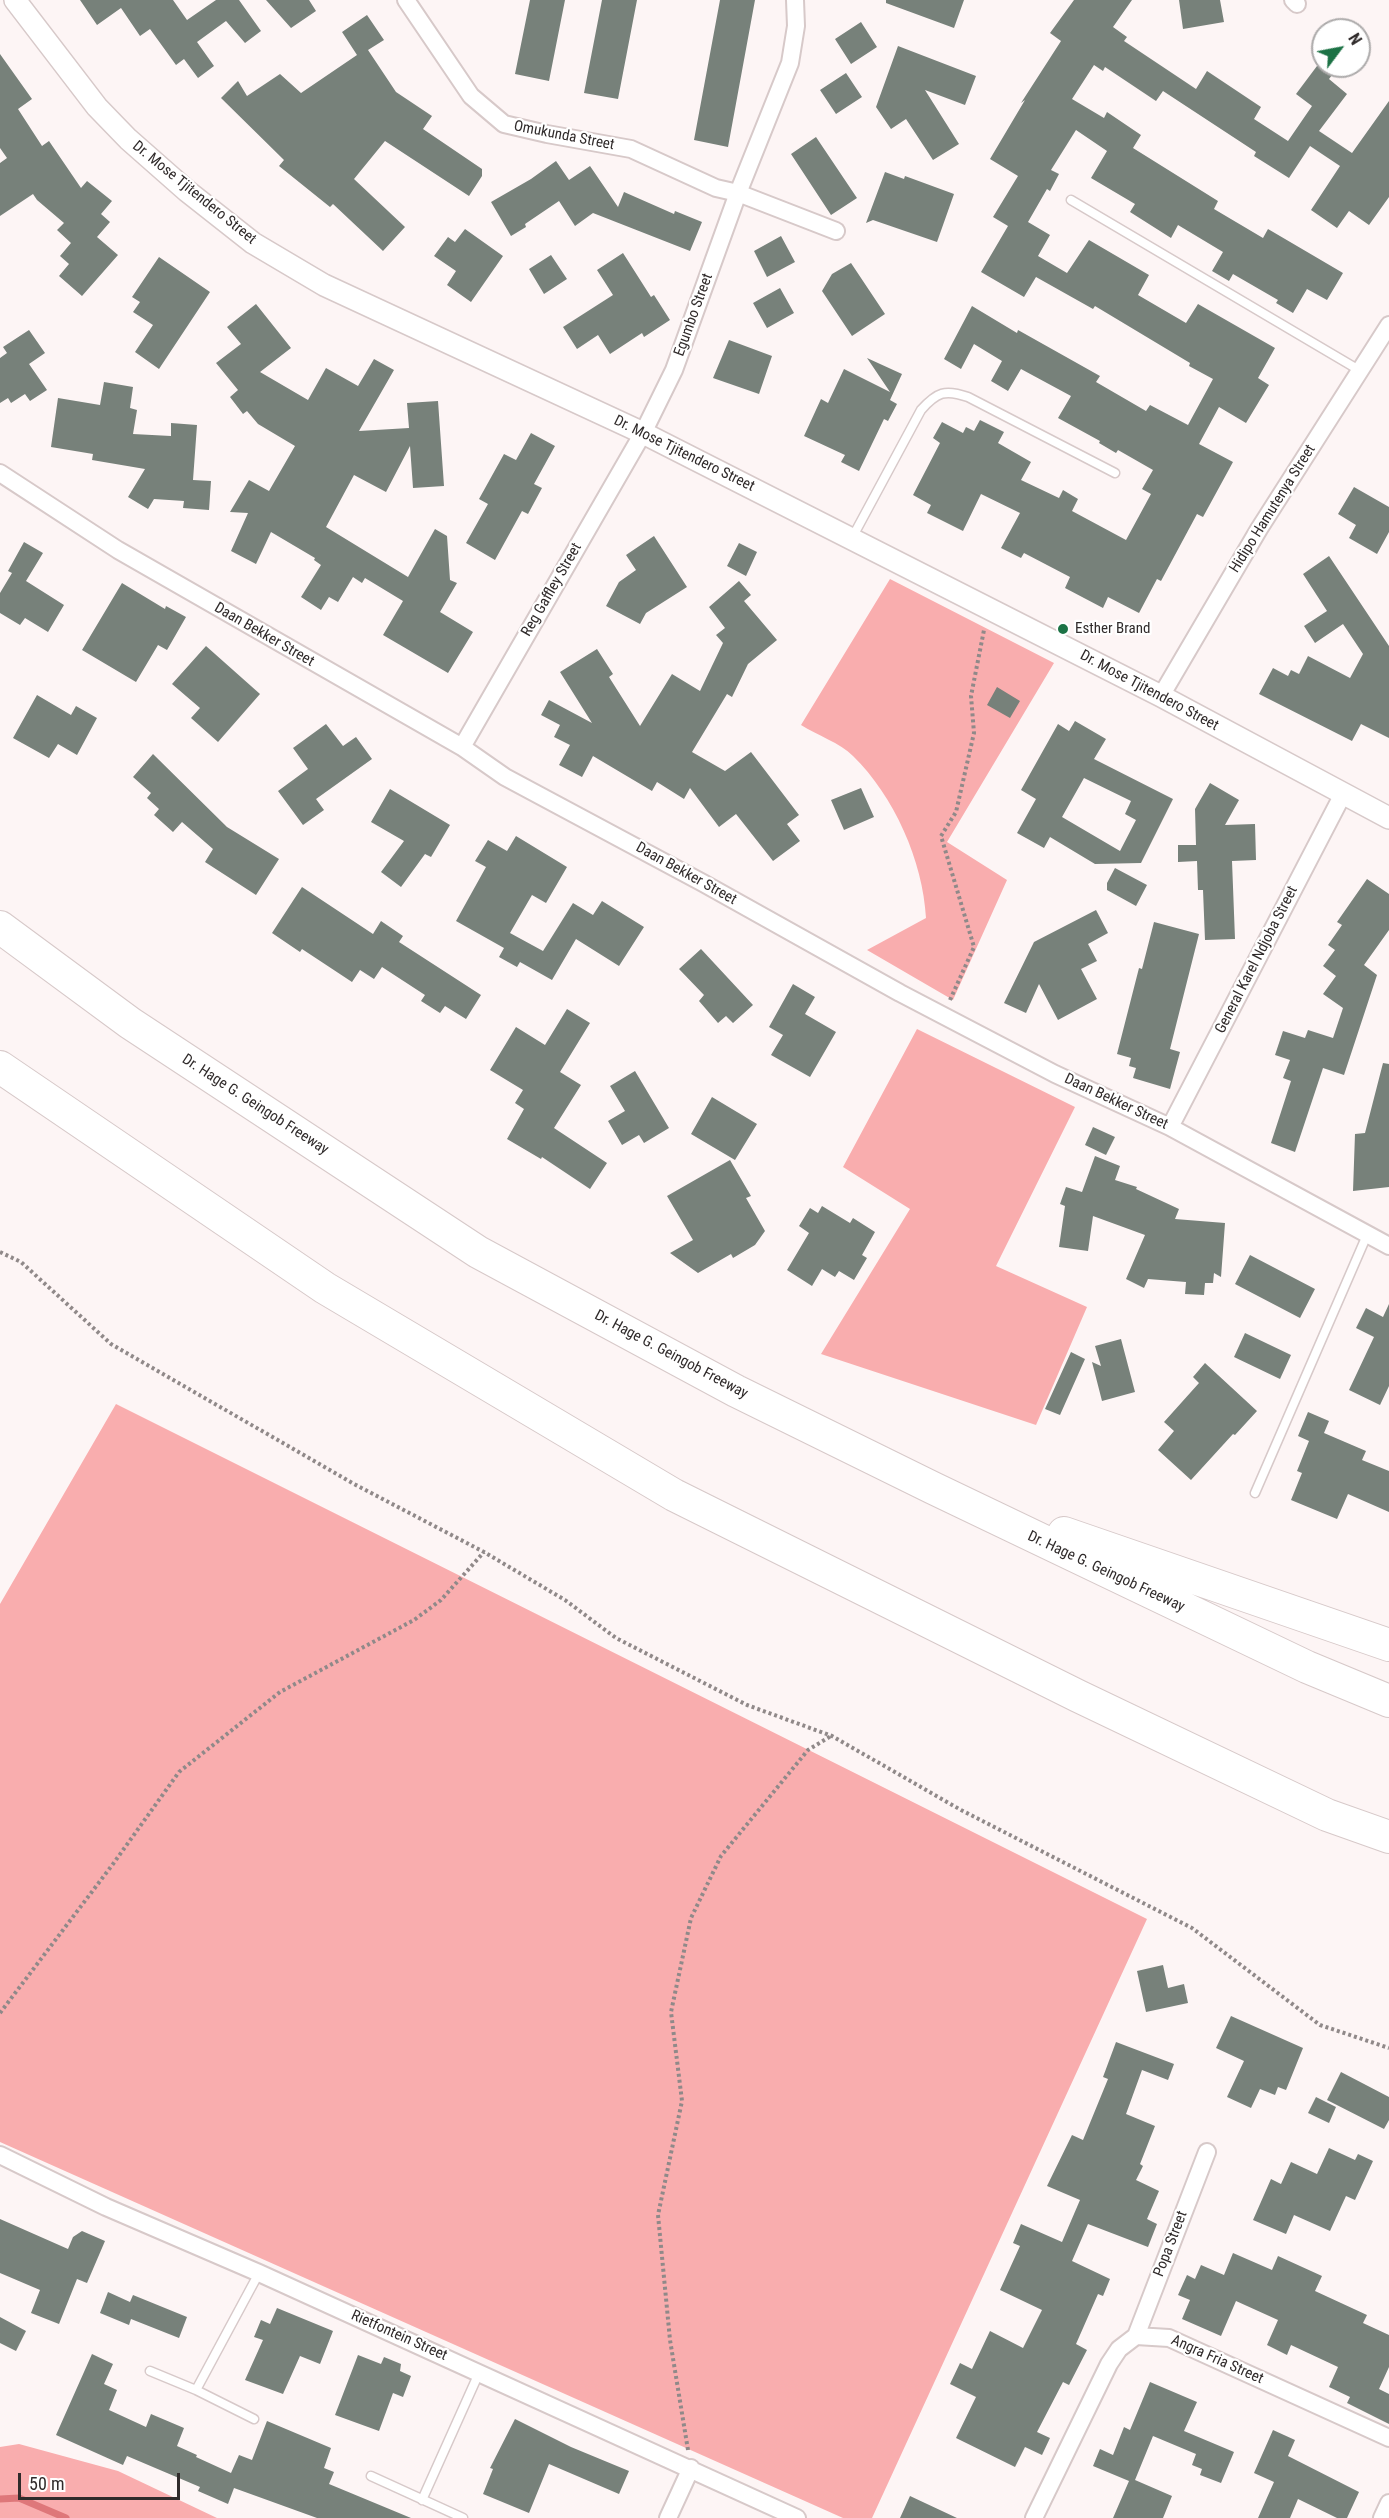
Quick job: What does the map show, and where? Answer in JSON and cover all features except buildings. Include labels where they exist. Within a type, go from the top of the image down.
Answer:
[{"type":"highway","name":"Dr. Hage G. Geingob Freeway","points":[[0,927],[130,1023],[478,1252],[736,1391],[933,1488],[1307,1666],[1389,1701]]},
{"type":"highway","points":[[0,1067],[326,1288],[674,1495],[1078,1696],[1389,1847]]},
{"type":"highway","points":[[933,1488],[1389,1645]]},
{"type":"highway","points":[[1327,1815],[1389,1837]]},
{"type":"street","name":"Dr. Mose Tjitendero Street","points":[[15,0],[97,107],[120,131],[187,191],[253,243],[324,285],[643,433],[852,538],[1161,696],[1389,818]]},
{"type":"street","name":"Dr. Mose Tjitendero Street","points":[[24,0],[34,23]]},
{"type":"street","name":"Omukunda Street","points":[[406,0],[471,96],[504,124],[631,149],[716,188],[738,193]]},
{"type":"street","name":"Egumbo Street","points":[[643,433],[675,370],[738,193],[790,63],[796,26],[795,0]]},
{"type":"street","points":[[738,193],[836,231]]},
{"type":"street","name":"Hidipo Hamutenya Street","points":[[1161,696],[1259,529],[1359,370],[1387,334]]},
{"type":"street","name":"Reg Gaffley Street","points":[[462,747],[643,433]]},
{"type":"street","name":"Daan Bekker Street","points":[[0,473],[118,550],[462,747],[505,777],[703,883],[900,993],[1055,1074],[1170,1127],[1389,1246]]},
{"type":"street","name":"General Karel Ndjoba Street","points":[[1170,1127],[1343,794]]},
{"type":"street","name":"Popa Street","points":[[1136,2336],[1207,2152]]},
{"type":"street","name":"Rietfontein Street","points":[[0,2155],[106,2207],[259,2273],[797,2518]]},
{"type":"street","points":[[1034,2518],[1109,2364],[1119,2349],[1136,2336]]},
{"type":"street","name":"Angra Fria Street","points":[[1136,2336],[1169,2338],[1389,2438]]},
{"type":"street","points":[[668,2518],[691,2468]]},
{"type":"street","points":[[1382,2518],[1389,2503]]},
{"type":"lane","points":[[1071,200],[1359,370]]},
{"type":"lane","points":[[852,538],[921,410],[931,399],[948,392],[968,397],[1114,473]]},
{"type":"lane","points":[[1255,1493],[1367,1235]]},
{"type":"lane","points":[[196,2390],[259,2273]]},
{"type":"lane","points":[[150,2372],[196,2390],[254,2420]]},
{"type":"lane","points":[[422,2500],[479,2373]]},
{"type":"lane","points":[[371,2476],[463,2518]]},
{"type":"path","points":[[949,1003],[975,947],[941,836],[956,812],[972,743],[974,733],[971,696],[989,608]]},
{"type":"path","points":[[0,1252],[21,1262],[111,1344],[354,1484],[484,1552],[566,1600],[616,1638],[747,1705],[832,1736],[961,1810],[1192,1928],[1320,2025],[1389,2048]]},
{"type":"path","points":[[0,2013],[113,1864],[179,1772],[280,1692],[414,1620],[441,1600],[484,1552]]},
{"type":"path","points":[[691,2468],[670,2340],[658,2214],[682,2101],[671,2012],[691,1918],[721,1856],[808,1750],[832,1736]]},
{"type":"shaded area","points":[[890,579],[1054,663],[947,842],[1007,880],[953,1000],[867,950],[926,918],[919,874],[904,831],[868,772],[842,747],[801,725]]},
{"type":"shaded area","points":[[917,1029],[1075,1107],[996,1266],[1087,1307],[1036,1425],[821,1354],[910,1209],[843,1167]]},
{"type":"shaded area","points":[[116,1404],[1147,1919],[872,2518],[843,2518],[0,2142],[0,1604]]},
{"type":"shaded area","points":[[19,2444],[118,2471],[217,2518],[0,2518],[0,2447]]},
{"type":"waterway","points":[[0,2499],[19,2498],[66,2518]]},
{"type":"place","name":"Esther Brand","points":[[1063,629]]}]
